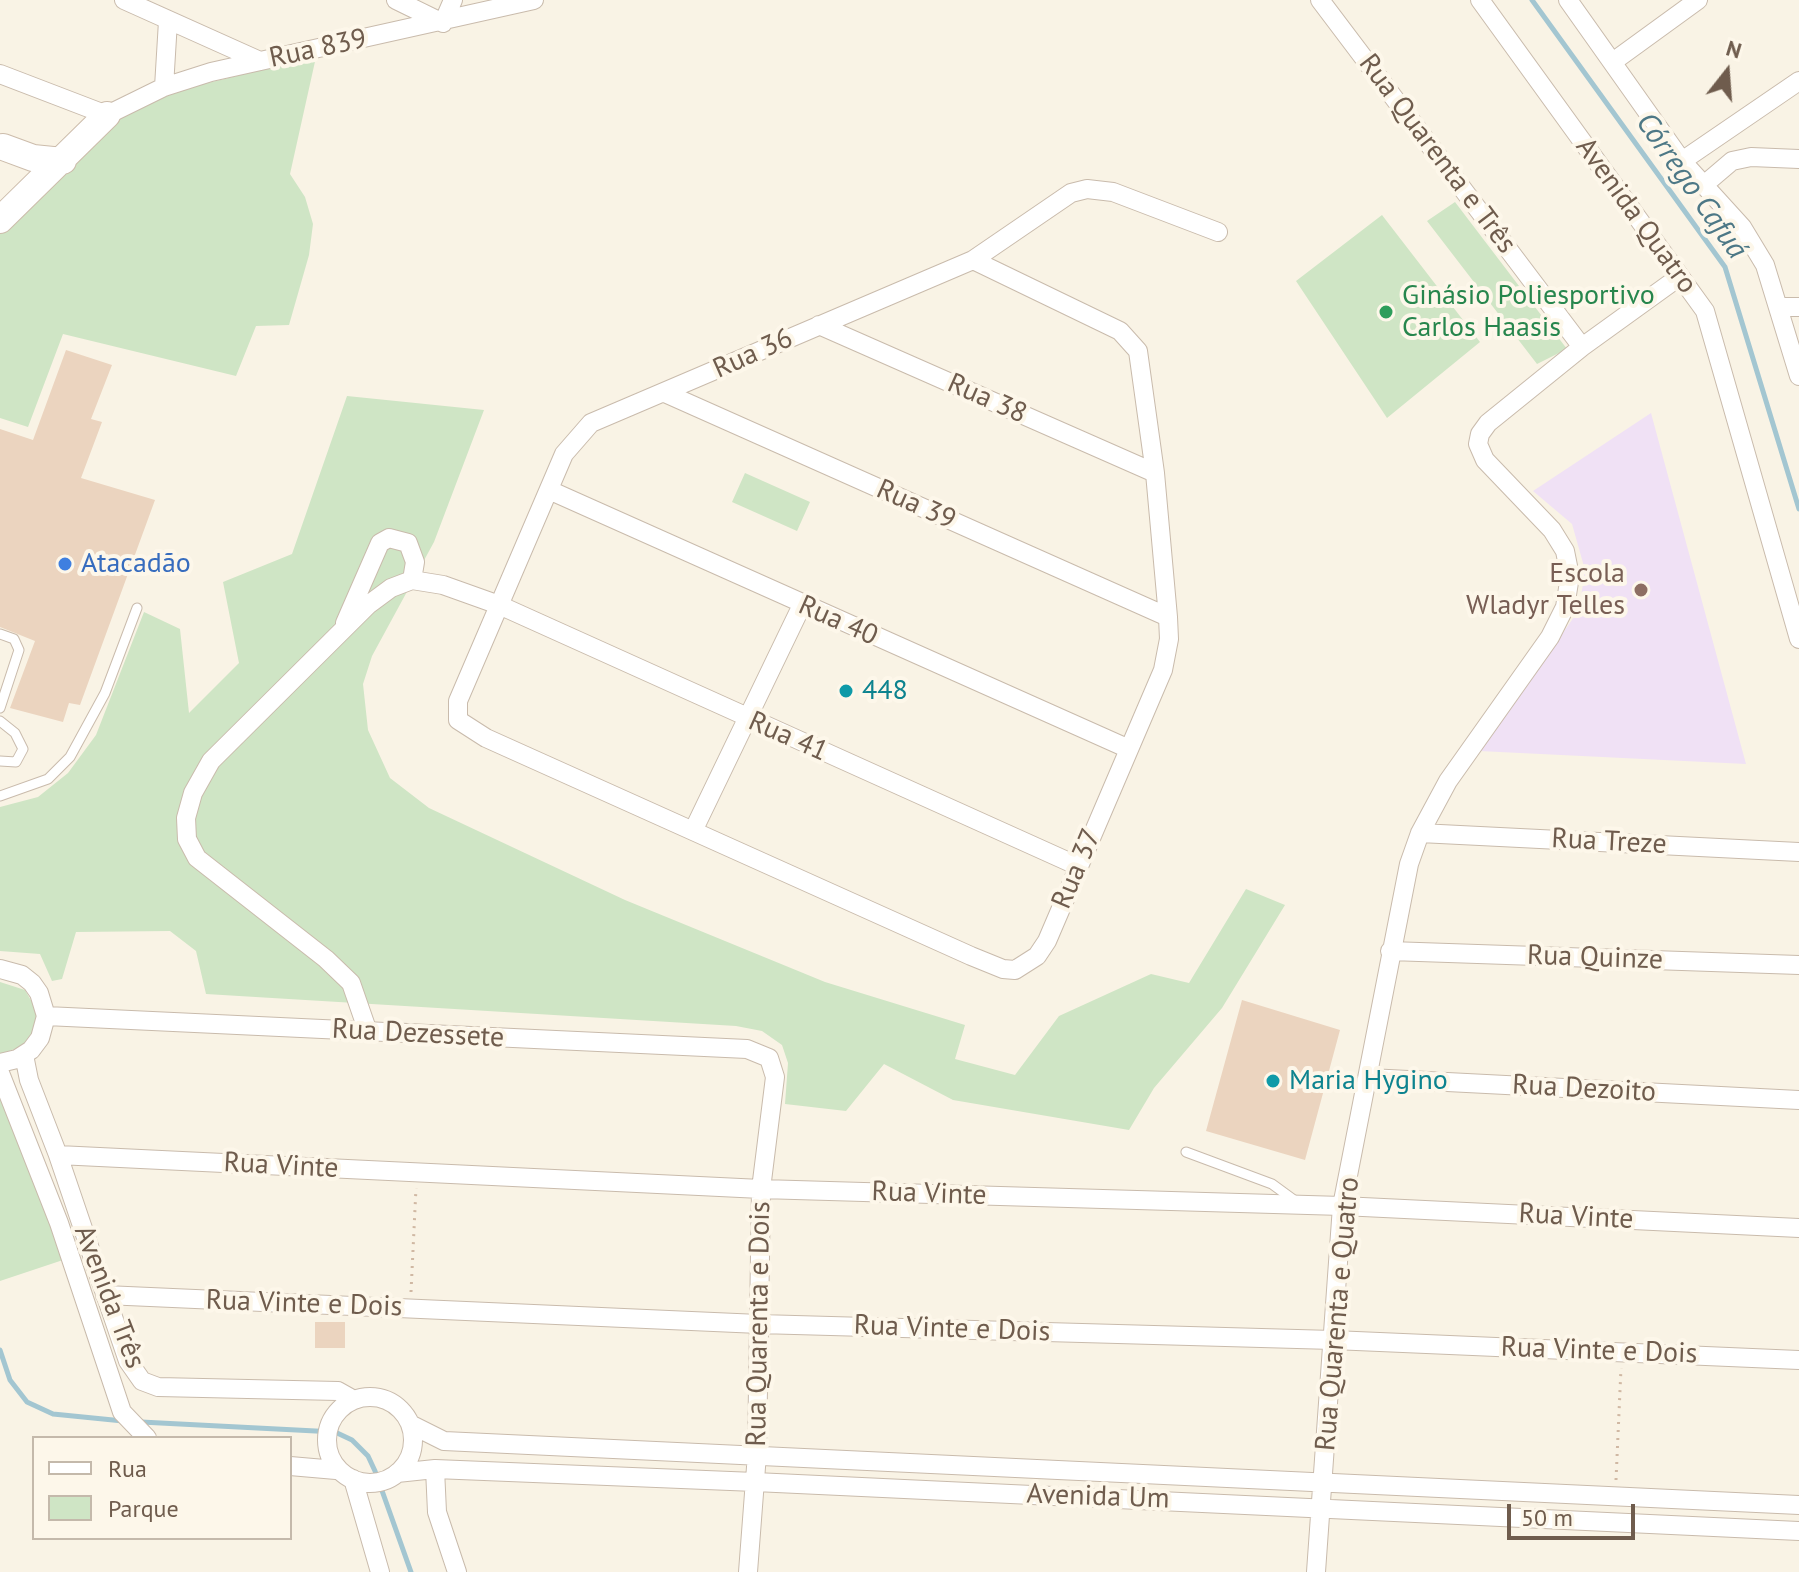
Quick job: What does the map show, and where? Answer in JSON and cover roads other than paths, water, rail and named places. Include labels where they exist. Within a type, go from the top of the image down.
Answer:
[{"type":"street","points":[[124,0],[260,61]]},
{"type":"street","points":[[396,0],[443,23],[453,0]]},
{"type":"street","name":"Rua 839","points":[[107,115],[164,87],[260,61],[443,23],[534,0]]},
{"type":"street","name":"Rua Quarenta e Três","points":[[1320,0],[1582,347]]},
{"type":"street","name":"Avenida Quatro","points":[[1480,0],[1705,311],[1799,639]]},
{"type":"street","points":[[1568,0],[1682,161],[1742,227],[1765,265],[1799,376]]},
{"type":"street","points":[[1614,61],[1698,0]]},
{"type":"street","points":[[164,87],[168,21]]},
{"type":"street","points":[[0,74],[107,115],[0,220]]},
{"type":"street","points":[[1682,161],[1799,81]]},
{"type":"street","points":[[1,145],[33,158],[63,161]]},
{"type":"street","points":[[1705,184],[1732,161],[1751,157],[1799,159]]},
{"type":"street","name":"Rua 36","points":[[462,725],[455,712],[458,701],[499,605],[564,454],[591,423],[973,260],[1071,193],[1087,189],[1113,192],[1218,232]]},
{"type":"street","name":"Rua 37","points":[[462,725],[1003,969],[1015,970],[1037,956],[1047,941],[1163,670],[1169,639],[1155,473],[1142,373],[1132,341],[1120,331],[973,260]]},
{"type":"street","name":"Rua Quarenta e Quatro","points":[[1316,1572],[1342,1206],[1409,864],[1420,833],[1448,781],[1550,637],[1565,607],[1570,576],[1565,551],[1552,530],[1485,460],[1478,444],[1480,434],[1488,423],[1582,347],[1679,277]]},
{"type":"street","points":[[1778,307],[1799,307]]},
{"type":"street","name":"Rua 38","points":[[819,325],[1155,473]]},
{"type":"street","name":"Rua 39","points":[[665,393],[1168,617]]},
{"type":"street","name":"Rua 40","points":[[549,490],[1129,749]]},
{"type":"street","points":[[340,636],[380,543],[389,538],[408,543],[415,562],[412,580],[391,588],[368,605],[340,636],[211,761],[193,793],[186,818],[187,839],[197,858],[216,876],[326,959],[351,983],[368,1032]]},
{"type":"street","name":"Rua 41","points":[[412,580],[443,585],[499,605],[1078,866]]},
{"type":"street","points":[[694,829],[802,605]]},
{"type":"street","name":"Rua Treze","points":[[1420,833],[1799,852]]},
{"type":"street","name":"Rua Quinze","points":[[1390,951],[1799,965]]},
{"type":"street","points":[[0,969],[22,975],[32,983],[39,993],[46,1016],[40,1038],[24,1055],[0,1063]]},
{"type":"street","name":"Rua Dezessete","points":[[46,1016],[747,1049],[769,1058],[775,1077]]},
{"type":"street","name":"Avenida Três","points":[[24,1055],[29,1080],[58,1155],[128,1361],[142,1381],[158,1387],[338,1391],[354,1400]]},
{"type":"street","points":[[0,1073],[59,1223],[122,1412],[141,1434]]},
{"type":"street","name":"Rua Quarenta e Dois","points":[[748,1572],[757,1454],[761,1189],[775,1077]]},
{"type":"street","name":"Rua Dezoito","points":[[1369,1078],[1799,1100]]},
{"type":"street","name":"Rua Vinte","points":[[58,1155],[761,1189],[1342,1206],[1799,1228]]},
{"type":"street","name":"Rua Vinte e Dois","points":[[105,1295],[759,1324],[1333,1340],[1799,1360]]},
{"type":"street","points":[[292,1466],[344,1474],[375,1482],[397,1473],[412,1451],[410,1424],[405,1414],[387,1400],[365,1397],[354,1400],[333,1418],[327,1444],[344,1474],[380,1572]]},
{"type":"street","name":"Avenida Um","points":[[410,1424],[444,1441],[1799,1505]]},
{"type":"street","points":[[435,1469],[437,1512],[457,1572]]},
{"type":"street","name":"Avenida Um","points":[[397,1473],[435,1469],[755,1482],[1799,1531]]},
{"type":"lane","points":[[0,796],[48,779],[70,757],[105,693],[137,608]]},
{"type":"lane","points":[[0,634],[14,639],[18,645],[0,708]]},
{"type":"lane","points":[[0,673],[11,677]]},
{"type":"lane","points":[[0,721],[15,733],[23,749],[16,762],[0,761]]},
{"type":"lane","points":[[1186,1152],[1272,1184],[1302,1206]]},
{"type":"waterway","name":"Córrego Cafuá","points":[[1532,0],[1725,267],[1799,509]]},
{"type":"waterway","points":[[0,1350],[10,1380],[27,1402],[53,1414],[123,1421]]},
{"type":"waterway","points":[[141,1422],[335,1432],[352,1440],[368,1456],[375,1471],[411,1572]]},
{"type":"place","name":"Ginásio Poliesportivo Carlos Haasis","points":[[1386,312]]},
{"type":"place","name":"Atacadão","points":[[65,564]]},
{"type":"place","name":"Escola Wladyr Telles","points":[[1641,590]]},
{"type":"place","name":"448","points":[[846,691]]},
{"type":"place","name":"Maria Hygino","points":[[1273,1081]]}]
